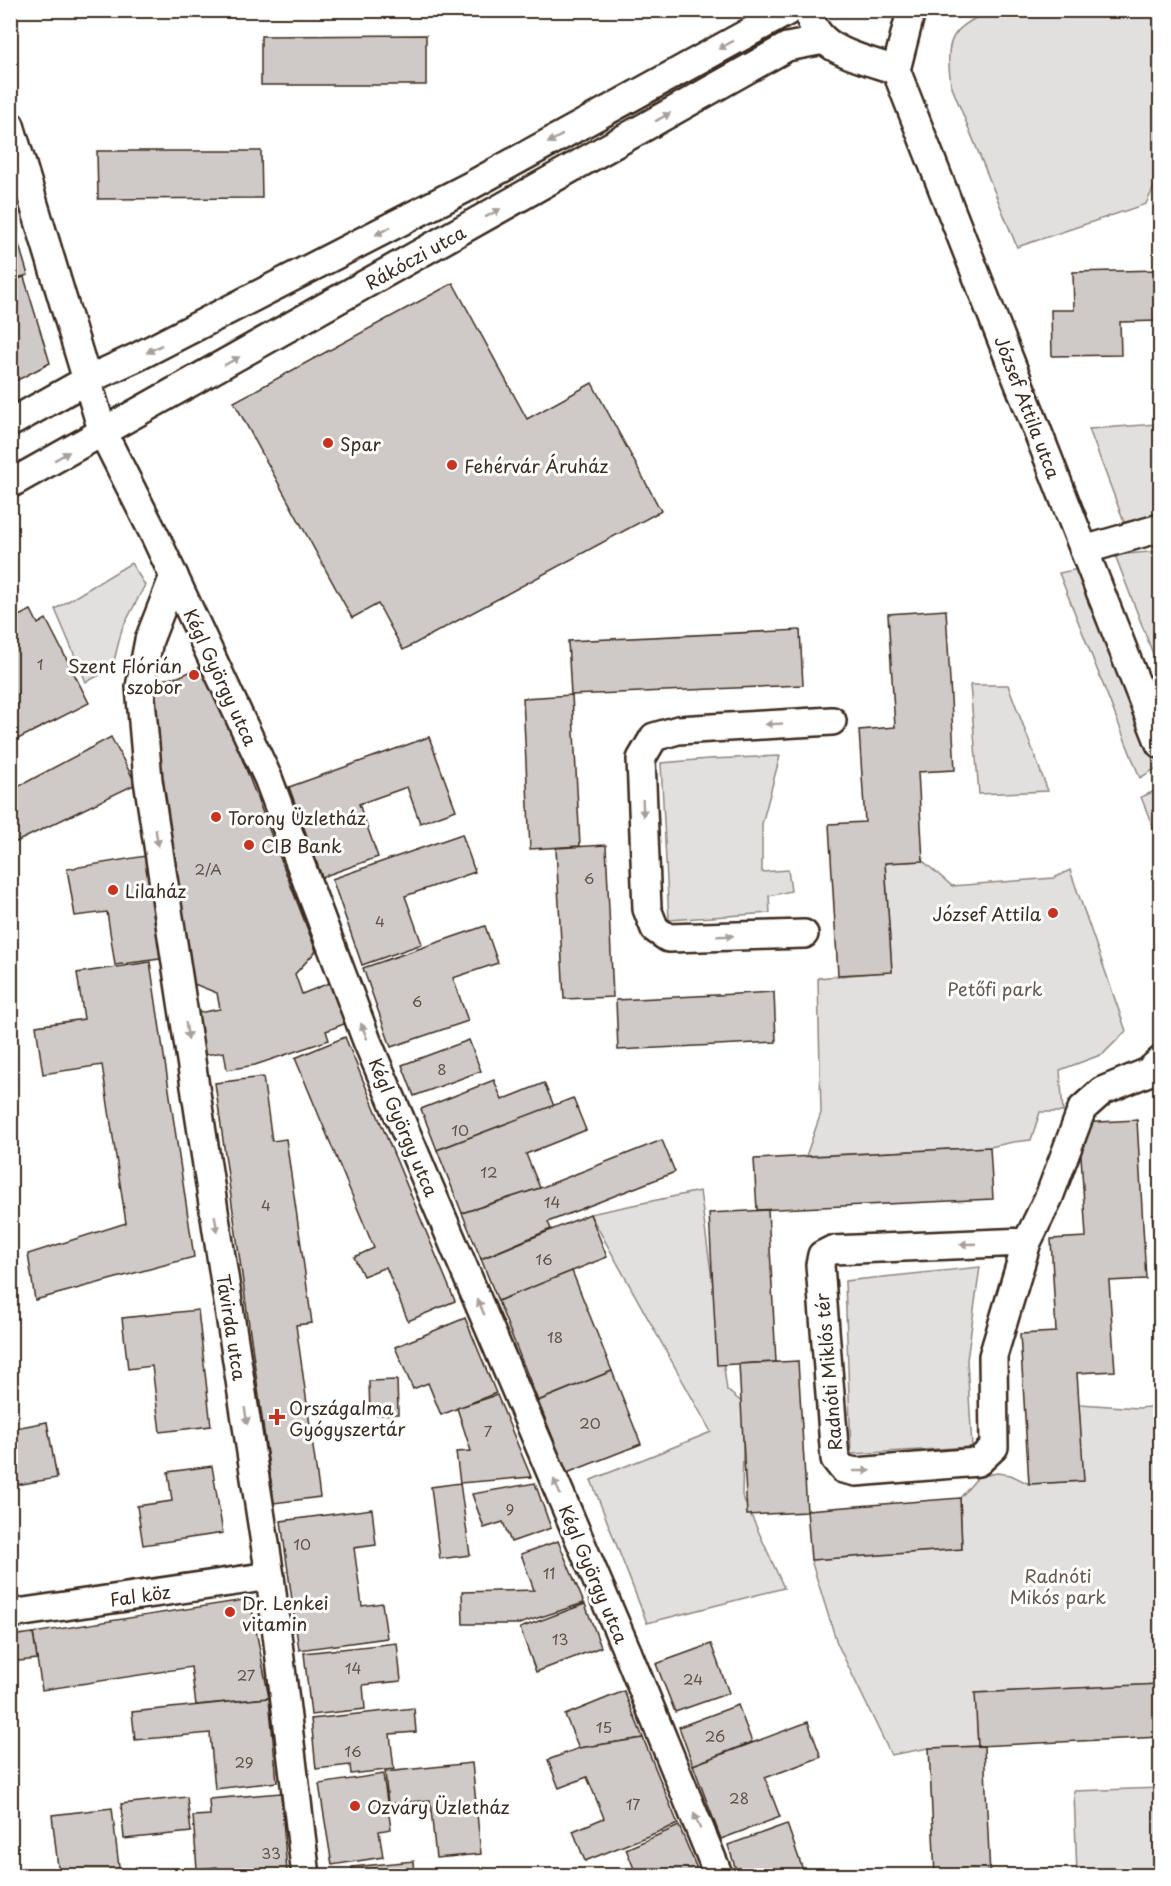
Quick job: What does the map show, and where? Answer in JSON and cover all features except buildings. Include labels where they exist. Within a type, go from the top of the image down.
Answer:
[{"type":"street","name":"Rákóczi utca","points":[[10,423],[87,380],[148,352],[470,186],[790,10]]},
{"type":"street","points":[[808,10],[815,29],[835,48],[896,70],[910,15]]},
{"type":"street","points":[[848,53],[874,52],[895,40],[910,15]]},
{"type":"street","name":"Rákóczi utca","points":[[10,484],[787,47],[824,40]]},
{"type":"street","name":"József Attila utca","points":[[896,70],[1161,744]]},
{"type":"street","name":"Kégl György utca","points":[[10,125],[103,433],[174,576],[268,778],[368,1041],[618,1630],[719,1875]]},
{"type":"street","points":[[1084,550],[1161,528]]},
{"type":"street","name":"Távirda utca","points":[[174,576],[149,640],[140,687],[148,780],[270,1576],[306,1875]]},
{"type":"street","points":[[804,934],[668,938],[655,929],[647,909],[641,759],[654,737],[678,730],[832,721]]},
{"type":"street","name":"Radnóti Miklós tér","points":[[1027,1242],[832,1250],[822,1256],[820,1265],[835,1459],[843,1469],[855,1472],[978,1462],[994,1447],[993,1356],[1027,1242],[1049,1197],[1082,1108],[1102,1091],[1148,1072],[1161,1060]]},
{"type":"street","name":"Fal köz","points":[[10,1614],[270,1576]]},
{"type":"green space","points":[[990,11],[1160,11],[1160,152],[1156,161],[1155,185],[1146,204],[1017,247],[951,85],[949,69],[950,46],[953,38],[966,24]]},
{"type":"green space","points":[[1157,424],[1160,451],[1160,515],[1124,522],[1089,429]]},
{"type":"green space","points":[[1160,551],[1160,672],[1115,555]]},
{"type":"green space","points":[[131,563],[145,585],[122,629],[112,669],[86,682],[55,609]]},
{"type":"green space","points":[[1083,568],[1160,766],[1140,778],[1059,573]]},
{"type":"green space","points":[[970,685],[1008,685],[1048,791],[979,794]]},
{"type":"green space","points":[[780,756],[762,824],[762,872],[788,870],[791,891],[769,896],[770,913],[669,920],[661,763]]},
{"type":"green space","points":[[1160,789],[1160,845],[1141,797]]},
{"type":"green space","name":"Petőfi park","points":[[923,861],[952,886],[1054,878],[1070,870],[1126,1031],[1103,1054],[1060,1070],[1063,1112],[1040,1112],[1031,1140],[990,1147],[806,1156],[821,1113],[818,978],[892,971],[885,863]]},
{"type":"green space","points":[[700,1191],[727,1390],[744,1404],[742,1495],[784,1588],[647,1623],[591,1480],[711,1432],[590,1214]]},
{"type":"green space","points":[[1160,1213],[1160,1307],[1152,1215]]},
{"type":"green space","points":[[980,1267],[967,1360],[972,1447],[851,1454],[845,1281]]},
{"type":"green space","name":"Radnóti Mikós park","points":[[1079,1404],[1139,1408],[1160,1406],[1160,1684],[976,1693],[978,1746],[929,1748],[891,1755],[837,1643],[811,1560],[962,1549],[960,1498],[978,1477],[997,1473],[1011,1475],[1029,1484],[1083,1481]]},
{"type":"green space","points":[[1160,1788],[1160,1875],[1077,1875],[1074,1791]]},
{"type":"place","name":"Spar","points":[[328,443]]},
{"type":"place","name":"Fehérvár Áruház","points":[[452,465]]},
{"type":"place","name":"Szent Flórián szobor","points":[[194,675]]},
{"type":"place","name":"Torony Üzletház","points":[[216,817]]},
{"type":"place","name":"CIB Bank","points":[[249,845]]},
{"type":"place","name":"Lilaház","points":[[113,890]]},
{"type":"place","name":"József Attila","points":[[1053,913]]},
{"type":"place","name":"Országalma Gyógyszertár","points":[[277,1417]]},
{"type":"place","name":"Dr. Lenkei vitamin","points":[[230,1612]]},
{"type":"place","name":"Ozváry Üzletház","points":[[355,1806]]}]
